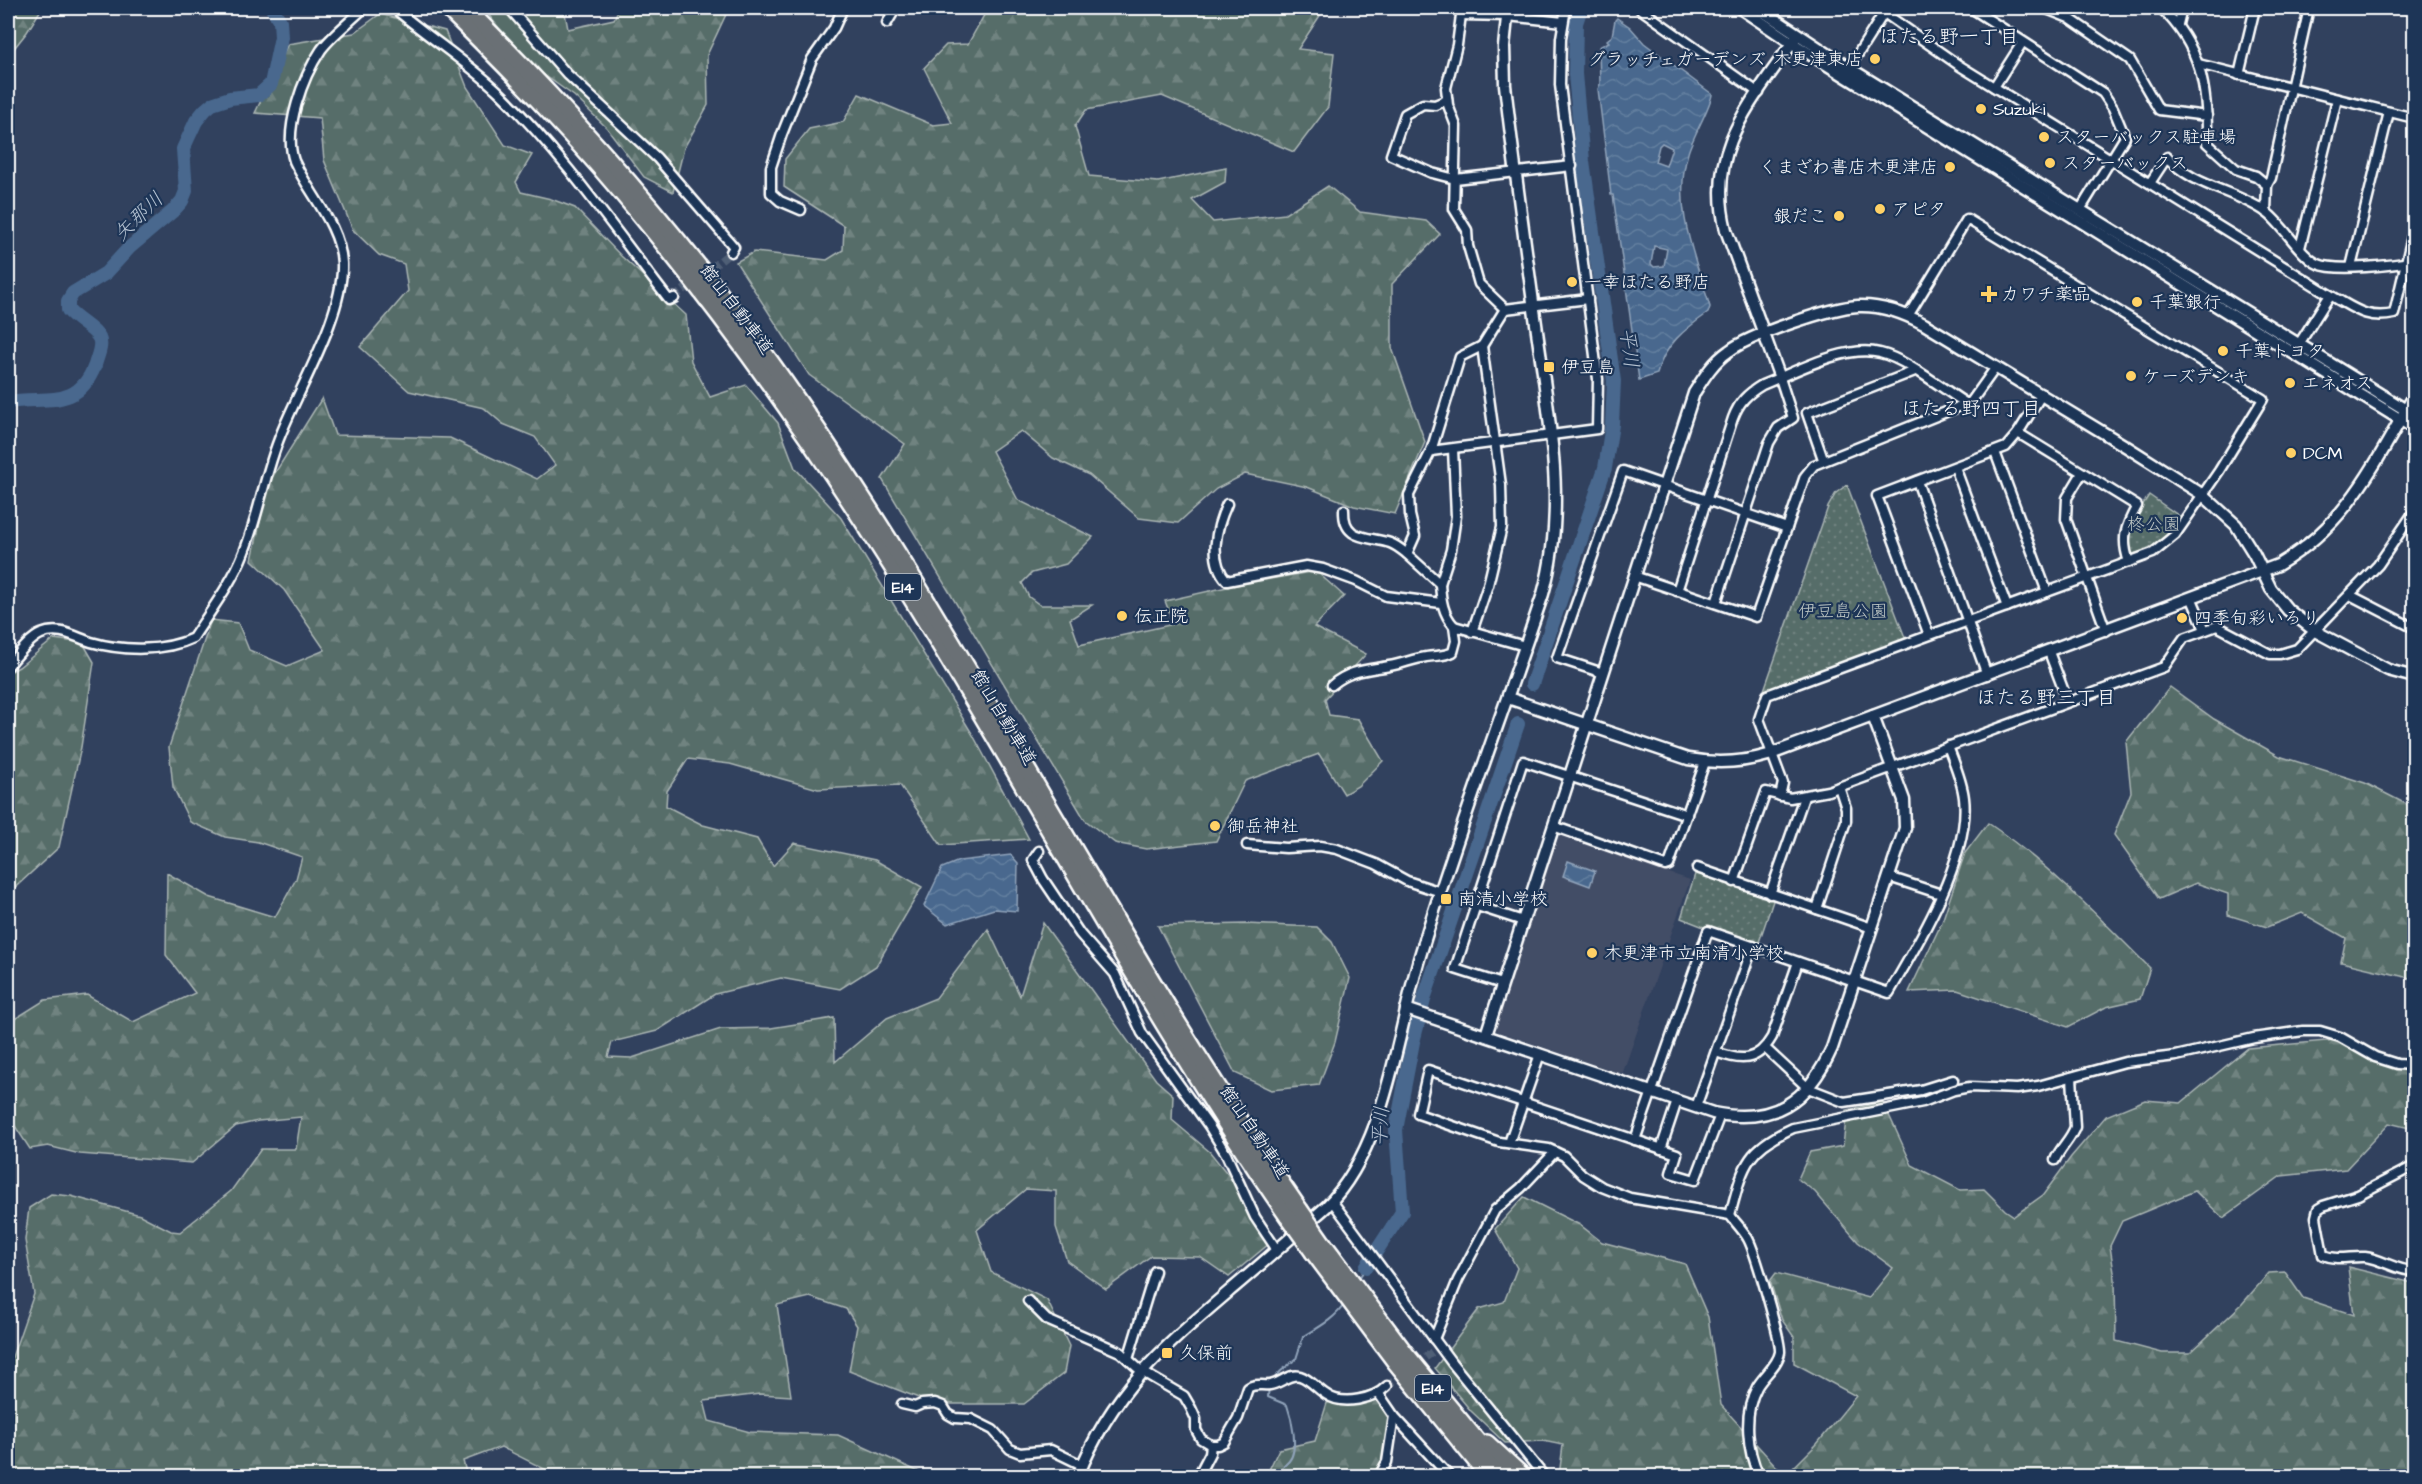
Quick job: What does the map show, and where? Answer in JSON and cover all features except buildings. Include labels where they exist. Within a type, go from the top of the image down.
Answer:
[{"type":"highway","name":"館山自動車道","points":[[447,8],[516,76],[602,171],[710,303],[762,373],[891,567],[1153,1008],[1209,1098],[1358,1303],[1438,1406],[1488,1476]]},
{"type":"highway","name":"館山自動車道","points":[[466,8],[526,67],[612,162],[729,304],[792,391],[902,559],[1164,1001],[1294,1214]]},
{"type":"highway","name":"館山自動車道","points":[[1438,1406],[1506,1476]]},
{"type":"highway","points":[[1438,1406],[1478,1476]]},
{"type":"highway","points":[[1438,1406],[1523,1476]]},
{"type":"street","points":[[8,666],[34,639],[49,632],[67,633],[92,643],[125,648],[167,646],[186,641],[193,638],[233,576],[245,551],[276,447],[309,374],[333,312],[341,280],[342,262],[338,240],[294,160],[290,140],[292,124],[298,102],[320,51],[364,8]]},
{"type":"street","points":[[394,8],[419,30],[482,76],[529,123],[581,182],[669,300],[674,298]]},
{"type":"street","points":[[509,8],[567,74],[638,138],[680,183],[734,247],[731,252]]},
{"type":"street","points":[[801,210],[780,201],[771,193],[771,167],[812,59],[834,28],[843,8]]},
{"type":"street","points":[[887,23],[896,8]]},
{"type":"street","points":[[1431,451],[1551,437],[1597,429],[1598,379],[1560,85],[1563,22],[1566,8]]},
{"type":"street","points":[[1639,8],[1759,93]]},
{"type":"street","points":[[1740,8],[1849,68],[2299,344],[2407,415],[2415,428]]},
{"type":"street","points":[[1758,8],[1795,39],[2407,415]]},
{"type":"street","points":[[1971,8],[2022,43],[2096,87],[2109,99],[2125,137],[2080,210]]},
{"type":"street","points":[[2044,8],[2069,18],[2130,60],[2159,110],[2207,116]]},
{"type":"street","points":[[2160,8],[2178,24],[2198,64],[2206,97],[2207,143],[2236,169],[2256,176],[2267,185]]},
{"type":"street","points":[[2178,24],[2182,8]]},
{"type":"street","points":[[2240,75],[2255,8]]},
{"type":"street","points":[[2266,212],[2267,185],[2271,178],[2309,8]]},
{"type":"street","points":[[1849,68],[1882,9],[1994,87],[2330,295],[2368,316],[2379,317],[2394,314],[2410,262],[2415,228]]},
{"type":"street","points":[[1563,22],[1508,12],[1461,11],[1457,45],[1446,88],[1447,100],[1456,126],[1454,209],[1467,230],[1468,246],[1479,284],[1505,309],[1588,299]]},
{"type":"street","points":[[1078,1476],[1104,1422],[1141,1371],[1184,1330],[1332,1201],[1352,1171],[1375,1122],[1412,1011],[1441,892],[1514,700],[1525,646],[1546,583],[1555,533],[1556,498],[1551,437],[1505,85],[1504,47],[1508,12]]},
{"type":"street","points":[[1716,603],[1769,443],[1778,428],[1794,418],[1726,230],[1720,194],[1722,166],[1737,126],[1795,39]]},
{"type":"street","points":[[1994,87],[2022,43]]},
{"type":"street","points":[[2198,64],[2415,118]]},
{"type":"street","points":[[2300,248],[2337,99]]},
{"type":"street","points":[[1447,100],[1435,105],[1424,104],[1405,114],[1391,155],[1432,173],[1455,179],[1572,166]]},
{"type":"street","points":[[2350,267],[2389,112]]},
{"type":"street","points":[[2150,183],[2167,157],[2182,172],[2266,212],[2317,264],[2350,267],[2410,262]]},
{"type":"street","points":[[1780,796],[1783,783],[1759,719],[1767,695],[2153,553],[2168,543],[2203,495],[2263,399],[1967,219],[1908,316]]},
{"type":"street","points":[[2299,344],[2330,295]]},
{"type":"street","points":[[1486,1035],[1694,393],[1710,367],[1729,350],[1764,334],[1822,314],[1859,306],[1880,307],[1908,316],[2042,394],[2203,495],[2236,525],[2278,600],[2315,631],[2388,670],[2415,677]]},
{"type":"street","points":[[1407,554],[1415,536],[1410,515],[1409,495],[1431,451],[1460,357],[1482,346],[1505,309]]},
{"type":"street","points":[[1472,632],[1488,585],[1502,527],[1501,485],[1482,346]]},
{"type":"street","points":[[1677,591],[1737,409],[1750,392],[1846,353],[1868,351],[1886,354],[1967,404]]},
{"type":"street","points":[[1634,576],[1756,617],[1805,476],[1814,465],[1823,459],[1967,404],[1975,399],[1996,367]]},
{"type":"street","points":[[1823,459],[1807,413],[1915,370]]},
{"type":"street","points":[[1929,635],[1877,496],[2006,447],[2018,433],[2042,394]]},
{"type":"street","points":[[1514,700],[1688,759],[1705,762],[1733,762],[1772,754],[2264,572],[2301,551],[2327,529],[2343,511],[2407,415],[2415,396]]},
{"type":"street","points":[[2018,433],[2137,506],[2124,532],[2124,546],[2129,562]]},
{"type":"street","points":[[1453,449],[1456,516],[1452,550],[1440,584],[1442,603],[1447,618],[1454,626],[1525,646]]},
{"type":"street","points":[[1995,452],[2047,592]]},
{"type":"street","points":[[1955,467],[2007,607]]},
{"type":"street","points":[[1603,673],[1557,658],[1623,471],[1787,528]]},
{"type":"street","points":[[2082,472],[2067,498],[2066,519],[2106,631]]},
{"type":"street","points":[[1917,481],[1987,675]]},
{"type":"street","points":[[1227,504],[1219,522],[1216,547],[1220,573],[1227,581],[1306,566],[1323,569],[1356,581],[1386,596],[1442,603]]},
{"type":"street","points":[[1344,510],[1346,526],[1353,535],[1392,544],[1407,554],[1440,584]]},
{"type":"street","points":[[1734,882],[1766,792],[1780,796],[1804,797],[1839,787],[2164,667],[2184,638],[2217,626],[2270,654],[2280,654],[2297,649],[2350,595],[2390,549],[2415,512]]},
{"type":"street","points":[[2350,595],[2414,625]]},
{"type":"street","points":[[2192,599],[2205,630]]},
{"type":"street","points":[[1332,685],[1350,673],[1366,668],[1389,666],[1428,656],[1443,657],[1453,652],[1456,641],[1454,626]]},
{"type":"street","points":[[2049,652],[2068,702]]},
{"type":"street","points":[[1412,1011],[1720,1115],[1745,1117],[1763,1115],[1789,1106],[1808,1088],[1823,1067],[1905,828],[1904,800],[1873,716]]},
{"type":"street","points":[[1635,1140],[1708,931],[1889,993],[1927,929],[1958,850],[1963,831],[1965,815],[1962,786],[1948,746]]},
{"type":"street","points":[[1502,984],[1455,969],[1474,905],[1523,761],[1686,816]]},
{"type":"street","points":[[1553,826],[1666,866],[1669,865],[1705,762]]},
{"type":"street","points":[[1817,909],[1846,821],[1846,808],[1839,787]]},
{"type":"street","points":[[1770,894],[1804,797]]},
{"type":"street","points":[[1246,845],[1286,848],[1320,846],[1337,849],[1376,864],[1407,881],[1441,892]]},
{"type":"street","points":[[1039,851],[1033,860],[1043,879],[1080,934],[1115,975],[1142,1033],[1209,1126],[1226,1154],[1262,1230],[1277,1250]]},
{"type":"street","points":[[1698,868],[1872,928]]},
{"type":"street","points":[[1889,876],[1941,894]]},
{"type":"street","points":[[1474,905],[1523,921]]},
{"type":"street","points":[[1696,1107],[1753,946]]},
{"type":"street","points":[[1716,1052],[1740,1059],[1749,1058],[1766,1048],[1798,962]]},
{"type":"street","points":[[1730,1215],[1738,1181],[1748,1161],[1760,1147],[1793,1128],[1914,1104],[1954,1090],[1970,1087],[2017,1089],[2038,1086],[2125,1062],[2176,1056],[2254,1038],[2303,1031],[2320,1031],[2340,1037],[2375,1057],[2397,1064],[2415,1065]]},
{"type":"street","points":[[1766,1048],[1808,1088],[1844,1102],[1921,1090],[1953,1080]]},
{"type":"street","points":[[1509,1143],[1540,1054]]},
{"type":"street","points":[[1720,1115],[1695,1180],[1671,1173],[1677,1154],[1428,1070],[1418,1114],[1509,1143],[1555,1152],[1564,1156],[1593,1181],[1630,1198],[1730,1215],[1749,1238],[1778,1334],[1780,1353],[1756,1388],[1750,1407],[1749,1434],[1752,1463],[1759,1476]]},
{"type":"street","points":[[2055,1160],[2075,1127],[2072,1077]]},
{"type":"street","points":[[1661,1149],[1677,1101]]},
{"type":"street","points":[[1434,1339],[1458,1280],[1495,1210],[1521,1188],[1555,1152]]},
{"type":"street","points":[[2415,1166],[2358,1196],[2323,1206],[2318,1209],[2316,1217],[2323,1255],[2338,1259],[2362,1257],[2376,1259],[2396,1268],[2415,1271]]},
{"type":"street","points":[[1332,1201],[1434,1339],[1437,1349],[1544,1476]]},
{"type":"street","points":[[1128,1359],[1155,1271]]},
{"type":"street","points":[[1029,1301],[1047,1320],[1120,1352],[1141,1371],[1184,1396],[1191,1408],[1196,1430],[1201,1439],[1211,1445],[1224,1442],[1238,1418],[1248,1388],[1254,1384],[1269,1385],[1290,1376],[1300,1376],[1328,1396],[1356,1400],[1379,1394],[1387,1386]]},
{"type":"street","points":[[1379,1394],[1394,1416],[1449,1476]]},
{"type":"street","points":[[902,1404],[915,1407],[935,1403],[943,1406],[955,1418],[972,1419],[993,1430],[1010,1449],[1020,1453],[1052,1450],[1082,1465]]},
{"type":"street","points":[[1379,1476],[1388,1462],[1394,1416]]},
{"type":"street","points":[[1198,1476],[1210,1453],[1211,1445]]},
{"type":"shaded area","name":"木更津市立南清小学校","points":[[1560,836],[1690,880],[1623,1072],[1619,1073],[1497,1031],[1496,1025],[1557,837]]},
{"type":"green space","points":[[8,8],[42,8],[8,56]]},
{"type":"green space","points":[[483,8],[564,8],[568,29],[614,19],[619,8],[729,8],[707,55],[708,105],[684,148],[673,192],[644,177],[607,128],[574,96],[527,63]]},
{"type":"green space","points":[[988,8],[1325,8],[1298,49],[1334,53],[1328,107],[1294,152],[1162,96],[1086,110],[1075,126],[1089,176],[1158,182],[1226,168],[1225,182],[1192,200],[1213,222],[1285,214],[1328,186],[1360,212],[1426,221],[1440,234],[1392,284],[1392,348],[1425,442],[1395,514],[1354,506],[1307,487],[1245,474],[1216,489],[1178,523],[1139,518],[1089,475],[1053,458],[1021,431],[992,451],[1018,500],[1093,537],[1066,564],[1032,573],[1022,583],[1029,597],[1040,605],[1092,605],[1070,619],[1079,645],[1174,624],[1165,601],[1236,585],[1316,571],[1344,596],[1314,627],[1366,654],[1325,699],[1329,715],[1358,719],[1383,761],[1358,786],[1344,794],[1319,754],[1245,781],[1216,841],[1146,849],[1115,843],[1085,820],[882,479],[905,444],[809,375],[736,262],[754,252],[827,260],[843,250],[844,226],[784,187],[785,159],[809,129],[843,122],[859,94],[933,125],[952,123],[924,68],[946,45],[968,44]]},
{"type":"green space","points":[[380,14],[445,31],[467,87],[505,145],[532,155],[516,182],[521,192],[551,199],[575,208],[621,256],[686,315],[691,361],[710,397],[746,385],[778,423],[795,468],[841,518],[973,735],[1029,839],[941,845],[900,785],[818,789],[730,764],[688,759],[667,791],[666,806],[703,825],[757,839],[773,866],[794,843],[875,860],[922,887],[876,966],[840,989],[781,978],[715,994],[657,1031],[612,1042],[608,1057],[632,1058],[721,1029],[771,1028],[834,1018],[835,1062],[887,1018],[936,998],[988,929],[1020,996],[1043,923],[1156,1080],[1173,1095],[1172,1120],[1210,1152],[1241,1191],[1270,1243],[1229,1277],[1200,1257],[1151,1256],[1106,1289],[1067,1261],[1056,1227],[1056,1191],[1026,1189],[977,1230],[991,1272],[1047,1300],[1069,1346],[1064,1373],[1024,1404],[934,1404],[849,1371],[857,1326],[846,1309],[810,1297],[777,1305],[791,1396],[760,1394],[704,1401],[709,1421],[750,1432],[838,1435],[928,1476],[558,1476],[501,1447],[463,1461],[467,1476],[16,1476],[10,1363],[34,1294],[25,1240],[29,1208],[51,1194],[71,1196],[140,1215],[171,1231],[180,1232],[231,1191],[261,1149],[296,1149],[301,1117],[258,1121],[236,1126],[192,1163],[80,1154],[48,1146],[30,1149],[11,1120],[8,1096],[8,1032],[13,1020],[45,1000],[87,995],[133,1022],[195,993],[166,955],[167,873],[209,897],[275,917],[296,879],[302,857],[258,842],[225,837],[190,822],[173,787],[169,747],[211,620],[238,623],[249,650],[287,666],[325,650],[284,590],[252,560],[268,484],[322,398],[335,435],[450,438],[537,479],[555,465],[535,437],[503,424],[484,408],[409,391],[360,347],[408,291],[404,264],[379,255],[353,230],[324,160],[320,118],[255,113],[288,44],[354,33]]},
{"type":"green space","name":"伊豆島公園","points":[[1847,485],[1906,640],[1763,693],[1828,507],[1836,493]]},
{"type":"green space","name":"柊公園","points":[[2149,495],[2182,518],[2161,540],[2133,554],[2128,538],[2129,531]]},
{"type":"green space","points":[[54,639],[83,643],[94,662],[81,747],[59,847],[8,894],[8,673]]},
{"type":"green space","points":[[2170,687],[2214,719],[2279,756],[2365,783],[2414,808],[2414,979],[2341,962],[2346,938],[2302,913],[2267,927],[2228,915],[2228,894],[2196,883],[2159,899],[2114,835],[2131,792],[2126,742]]},
{"type":"green space","points":[[1988,823],[2052,873],[2150,968],[2140,999],[2106,1007],[2068,1027],[1957,990],[1909,992],[1942,922],[1965,853]]},
{"type":"green space","points":[[1697,868],[1775,895],[1757,948],[1681,918]]},
{"type":"green space","points":[[1246,924],[1317,927],[1332,942],[1350,978],[1335,1042],[1319,1085],[1271,1090],[1235,1073],[1158,926]]},
{"type":"green space","points":[[2337,1040],[2414,1075],[2414,1129],[2389,1123],[2346,1169],[2281,1176],[2223,1218],[2195,1191],[2122,1221],[2110,1246],[2115,1279],[2116,1341],[2162,1353],[2190,1353],[2242,1304],[2269,1273],[2285,1272],[2303,1298],[2354,1315],[2348,1267],[2413,1283],[2414,1476],[1785,1476],[1817,1444],[1856,1396],[1794,1363],[1794,1337],[1782,1320],[1770,1281],[1776,1273],[1869,1298],[1893,1268],[1858,1242],[1815,1192],[1798,1179],[1810,1152],[1843,1146],[1847,1110],[1883,1102],[1912,1165],[1960,1190],[1984,1189],[2014,1216],[2043,1195],[2071,1157],[2106,1116],[2145,1100],[2181,1103],[2248,1048]]},
{"type":"green space","points":[[1524,1197],[1580,1225],[1602,1242],[1685,1264],[1708,1317],[1721,1405],[1785,1476],[1559,1476],[1563,1445],[1543,1441],[1505,1443],[1471,1411],[1435,1368],[1479,1309],[1504,1302],[1517,1268],[1495,1229]]},
{"type":"green space","points":[[1378,1388],[1390,1422],[1382,1463],[1374,1476],[1266,1476],[1279,1449],[1315,1441],[1327,1403]]},
{"type":"water","points":[[1617,18],[1630,27],[1644,43],[1712,94],[1688,153],[1683,192],[1687,231],[1710,307],[1708,313],[1691,325],[1670,346],[1657,374],[1639,380],[1613,195],[1611,195],[1598,89],[1600,84],[1599,47],[1609,42],[1607,40],[1612,36]],"holes":[[[1662,143],[1672,148],[1666,166],[1655,162]],[[1654,246],[1667,249],[1664,266],[1654,267],[1651,264]]]},
{"type":"water","points":[[1011,855],[1018,863],[1017,911],[994,909],[947,924],[924,906],[942,868],[959,861]]},
{"type":"water","points":[[1568,861],[1595,871],[1590,886],[1563,876]]},
{"type":"waterway","name":"矢那川","points":[[8,402],[60,398],[80,389],[88,379],[95,365],[100,341],[97,334],[68,310],[68,301],[73,293],[106,273],[129,248],[182,201],[186,191],[183,149],[196,121],[205,110],[212,104],[230,98],[259,95],[271,84],[281,37],[280,21],[272,8]]},
{"type":"waterway","name":"平川","points":[[1532,684],[1605,468],[1612,425],[1614,381],[1583,161],[1575,74],[1576,23],[1581,8]]},
{"type":"waterway","name":"平川","points":[[1366,1267],[1402,1212],[1396,1130],[1413,1042],[1425,996],[1518,724]]},
{"type":"waterway","name":"平川","points":[[1358,1280],[1366,1267]]},
{"type":"waterway","name":"平川","points":[[1272,1381],[1296,1359],[1303,1337],[1332,1318],[1345,1303]]},
{"type":"waterway","name":"平川","points":[[1269,1386],[1268,1397],[1287,1405],[1294,1442],[1289,1461],[1271,1476]]},
{"type":"tunnel","points":[[674,298],[731,252]]},
{"type":"tunnel","points":[[1387,1386],[1434,1351]]},
{"type":"place","name":"グラッチェガーデンズ 木更津東店","points":[[1875,59]]},
{"type":"place","name":"Suzuki","points":[[1981,109]]},
{"type":"place","name":"スターバックス駐車場","points":[[2044,137]]},
{"type":"place","name":"スターバックス","points":[[2050,163]]},
{"type":"place","name":"くまざわ書店木更津店","points":[[1950,167]]},
{"type":"place","name":"アピタ","points":[[1880,209]]},
{"type":"place","name":"銀だこ","points":[[1839,216]]},
{"type":"place","name":"一幸ほたる野店","points":[[1572,282]]},
{"type":"place","name":"カワチ薬品","points":[[1989,294]]},
{"type":"place","name":"千葉銀行","points":[[2137,302]]},
{"type":"place","name":"千葉トヨタ","points":[[2223,351]]},
{"type":"place","name":"伊豆島","points":[[1549,367]]},
{"type":"place","name":"ケーズデンキ","points":[[2131,376]]},
{"type":"place","name":"エネオス","points":[[2290,383]]},
{"type":"place","name":"DCM","points":[[2291,453]]},
{"type":"place","name":"伝正院","points":[[1122,616]]},
{"type":"place","name":"四季旬彩いろり","points":[[2182,618]]},
{"type":"place","name":"御岳神社","points":[[1215,826]]},
{"type":"place","name":"南清小学校","points":[[1446,899]]},
{"type":"place","name":"木更津市立南清小学校","points":[[1592,953]]},
{"type":"place","name":"久保前","points":[[1167,1353]]},
{"type":"district","name":"ほたる野一丁目","points":[[1949,36]]},
{"type":"district","name":"ほたる野四丁目","points":[[1971,408]]},
{"type":"district","name":"ほたる野三丁目","points":[[2046,697]]}]
